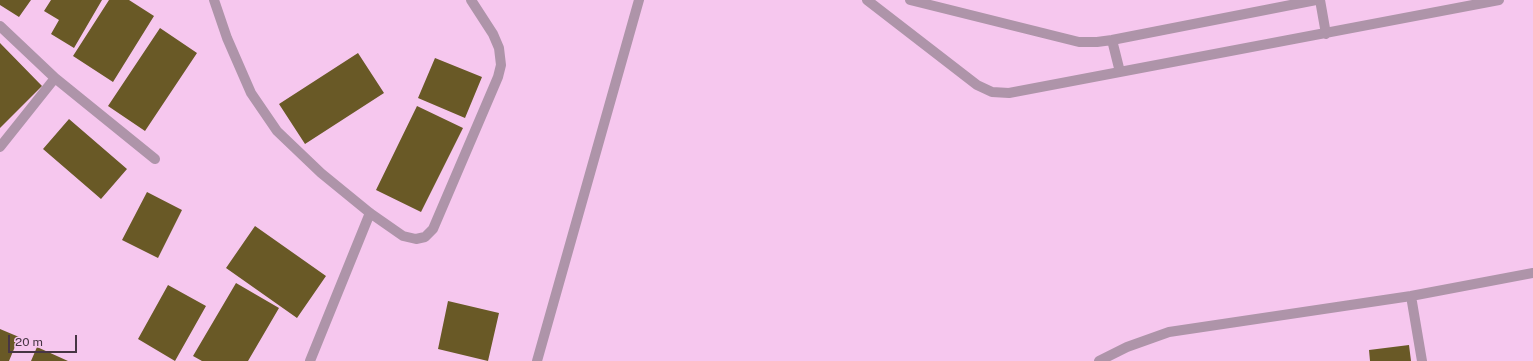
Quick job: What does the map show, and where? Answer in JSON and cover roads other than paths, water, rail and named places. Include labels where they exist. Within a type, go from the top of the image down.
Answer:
[{"type":"street","points":[[214,0],[227,38],[251,93],[278,131],[321,173],[370,213],[403,236],[416,239],[425,237],[433,229],[498,77],[501,65],[499,48],[493,34],[471,0]]},
{"type":"street","points":[[537,361],[639,0]]},
{"type":"street","points":[[867,0],[977,85],[992,92],[1009,93],[1499,0]]},
{"type":"street","points":[[910,0],[1079,42],[1112,40],[1316,0]]},
{"type":"street","points":[[1320,0],[1326,34]]},
{"type":"street","points":[[0,26],[55,78],[155,159]]},
{"type":"street","points":[[1112,40],[1120,72]]},
{"type":"street","points":[[0,147],[55,78]]},
{"type":"street","points":[[310,361],[370,213]]},
{"type":"street","points":[[1100,361],[1127,347],[1169,332],[1411,296],[1533,273]]},
{"type":"street","points":[[1411,296],[1422,361]]}]
